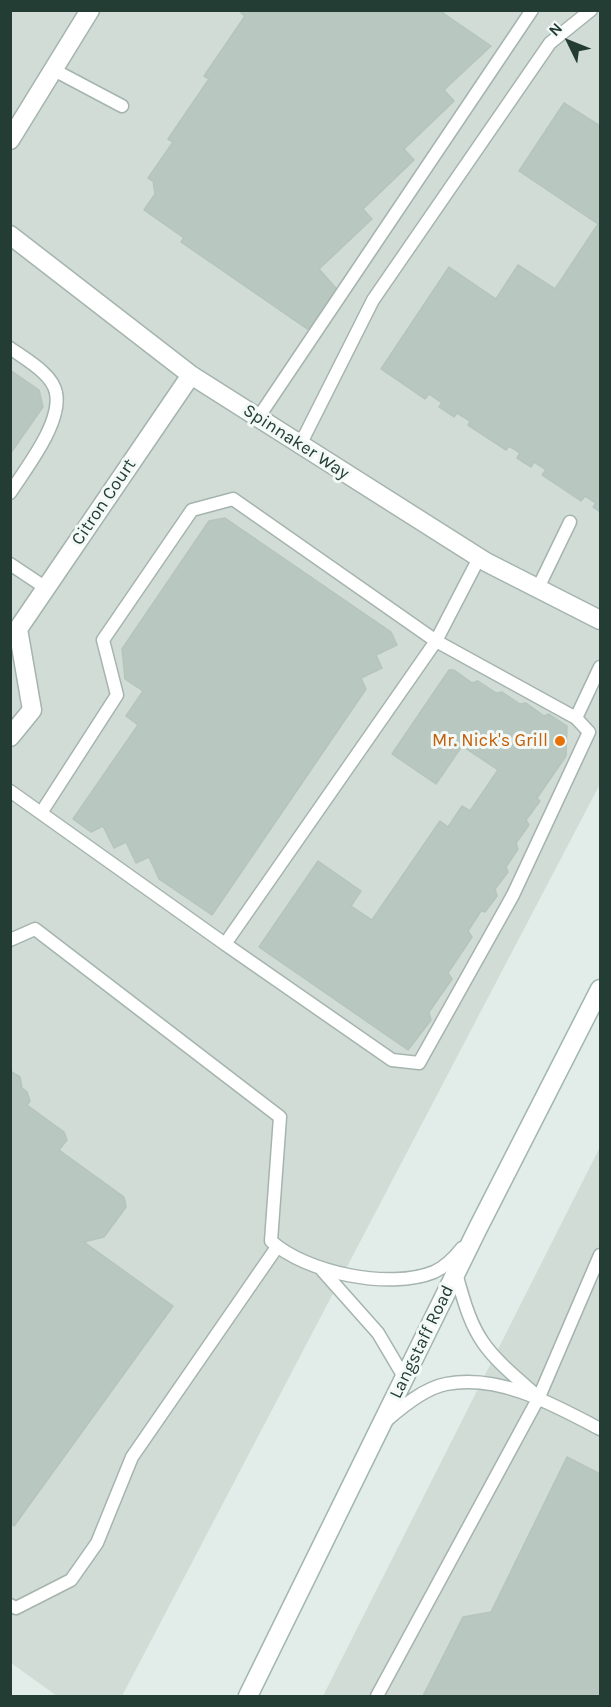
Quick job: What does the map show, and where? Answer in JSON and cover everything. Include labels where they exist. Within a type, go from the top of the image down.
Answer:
[{"type":"street","points":[[10,140],[90,10]]},
{"type":"street","name":"Spinnaker Way","points":[[10,235],[191,375],[479,558],[600,620]]},
{"type":"street","name":"Citron Court","points":[[10,737],[32,710],[14,631],[46,588],[191,375]]},
{"type":"street","name":"Langstaff Road","points":[[248,1696],[478,1228],[600,989]]},
{"type":"lane","points":[[258,418],[532,10]]},
{"type":"lane","points":[[300,445],[374,300],[550,43],[591,10]]},
{"type":"lane","points":[[54,70],[122,106]]},
{"type":"lane","points":[[10,348],[43,372],[56,392],[53,422],[10,493]]},
{"type":"lane","points":[[10,791],[225,944],[392,1060],[419,1063],[513,896],[589,732],[576,718],[436,642],[233,499],[192,510],[103,640],[117,695],[41,813]]},
{"type":"lane","points":[[538,588],[570,522]]},
{"type":"lane","points":[[225,944],[436,642],[479,558]]},
{"type":"lane","points":[[10,564],[46,588]]},
{"type":"lane","points":[[576,718],[600,667]]},
{"type":"lane","points":[[10,940],[35,928],[280,1118],[271,1241],[277,1247],[322,1270],[353,1275],[414,1278],[436,1271],[454,1258],[478,1228]]},
{"type":"lane","points":[[10,1605],[16,1608],[71,1581],[97,1543],[132,1457],[277,1247]]},
{"type":"lane","points":[[377,1696],[539,1397],[600,1255]]},
{"type":"lane","points":[[322,1270],[378,1334],[404,1377]]},
{"type":"lane","points":[[456,1273],[467,1315],[480,1341],[495,1359],[539,1397],[600,1429]]},
{"type":"lane","points":[[381,1425],[407,1402],[445,1384],[488,1384],[539,1397]]},
{"type":"shaded area","points":[[11,11],[600,11],[600,784],[122,1696],[57,1696],[11,1663]]},
{"type":"shaded area","points":[[600,1147],[600,1696],[323,1696]]},
{"type":"building","points":[[243,10],[445,10],[443,13],[491,46],[444,90],[454,101],[404,149],[414,160],[363,209],[372,219],[319,269],[341,294],[313,333],[181,242],[184,238],[144,210],[155,194],[153,181],[148,178],[173,142],[168,139],[209,79],[204,76],[245,16],[241,13]]},
{"type":"building","points":[[564,103],[600,126],[600,512],[593,507],[596,503],[585,496],[581,501],[542,475],[546,470],[534,462],[531,467],[517,458],[520,453],[509,446],[506,450],[468,425],[470,421],[457,413],[454,417],[439,407],[442,403],[429,394],[425,399],[381,369],[449,267],[496,299],[518,265],[555,289],[598,224],[519,171]]},
{"type":"building","points":[[10,370],[39,390],[43,407],[10,454]]},
{"type":"building","points":[[225,518],[391,632],[397,645],[376,655],[382,668],[361,678],[366,689],[212,915],[159,879],[149,857],[136,863],[126,842],[114,848],[103,826],[91,832],[73,819],[138,725],[126,716],[143,691],[125,679],[122,649],[209,521]]},
{"type":"building","points":[[449,670],[454,670],[472,683],[478,681],[496,693],[502,692],[520,704],[526,703],[544,716],[549,714],[567,726],[566,756],[537,798],[540,801],[526,820],[529,825],[516,843],[518,849],[506,867],[508,872],[495,889],[497,896],[485,912],[481,911],[468,931],[472,937],[448,973],[452,979],[429,1012],[431,1020],[408,1050],[259,947],[318,861],[361,891],[351,906],[372,920],[440,821],[448,827],[462,806],[470,811],[498,770],[462,746],[436,784],[392,754]]},
{"type":"building","points":[[10,1071],[20,1077],[22,1088],[27,1092],[30,1101],[27,1105],[64,1132],[67,1140],[59,1150],[124,1197],[126,1207],[104,1237],[84,1242],[173,1306],[14,1526],[10,1523]]},
{"type":"building","points":[[567,1457],[600,1474],[600,1696],[423,1696],[463,1617],[491,1612]]},
{"type":"place","name":"Mr. Nick's Grill","points":[[560,741]]}]
